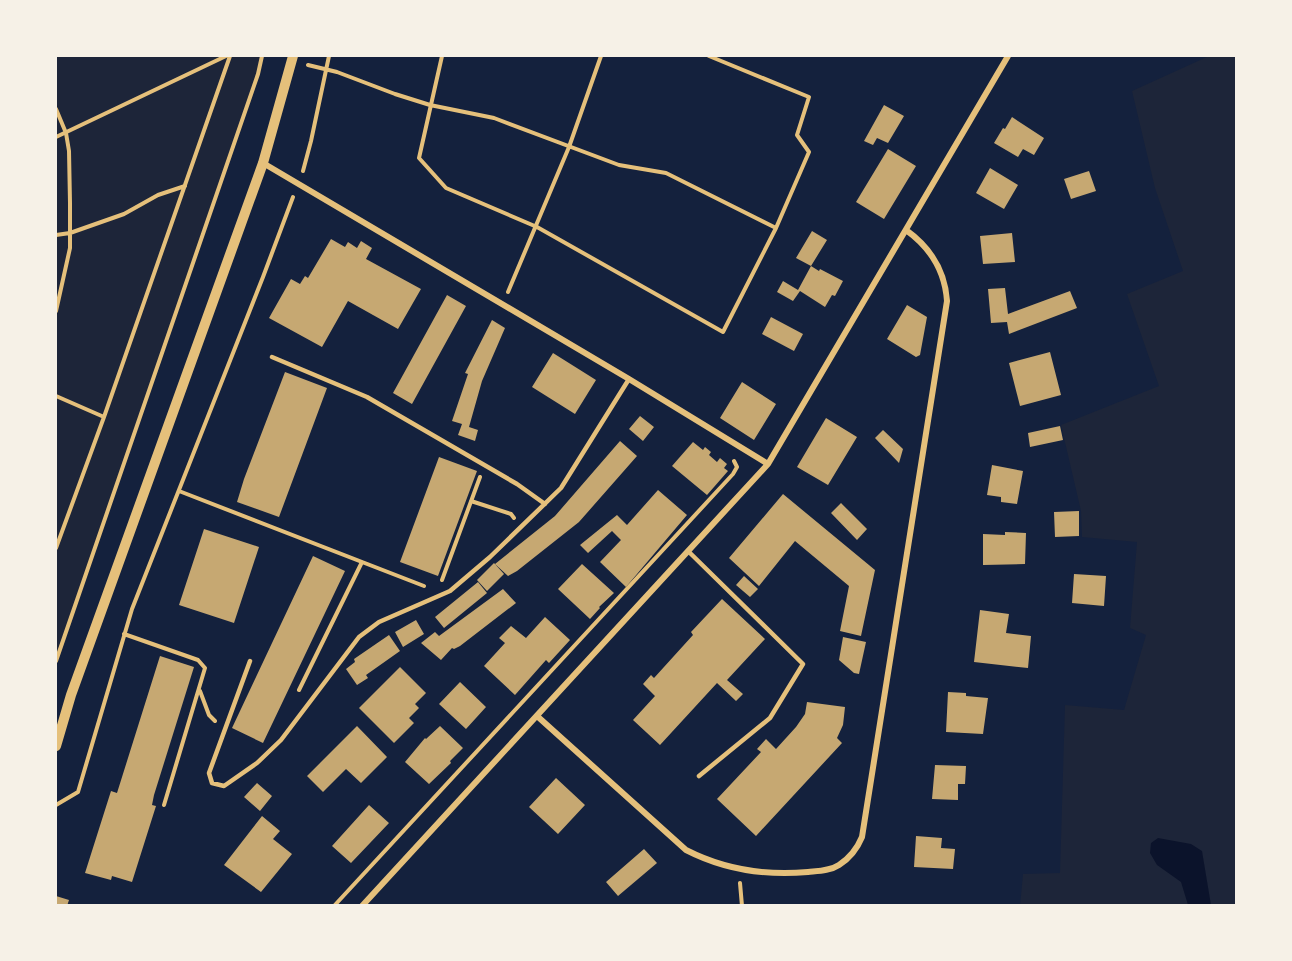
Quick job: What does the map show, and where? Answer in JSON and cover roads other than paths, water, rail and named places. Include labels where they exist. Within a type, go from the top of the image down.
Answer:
[{"type":"street","points":[[362,906],[768,464],[1008,56]]},
{"type":"street","points":[[56,746],[71,694],[263,163],[293,58]]},
{"type":"street","points":[[263,163],[629,379],[768,464]]},
{"type":"street","points":[[537,717],[686,850],[708,862],[760,873],[830,870],[839,866],[858,846],[864,825],[947,301],[942,271],[918,239],[906,230]]},
{"type":"lane","points":[[272,357],[367,397],[484,464],[545,504]]},
{"type":"lane","points":[[250,661],[209,773],[212,783],[224,786],[256,763],[281,740],[359,637],[379,622],[450,591],[522,527],[561,488],[629,379]]},
{"type":"lane","points":[[689,552],[803,664],[770,718],[699,776]]}]
